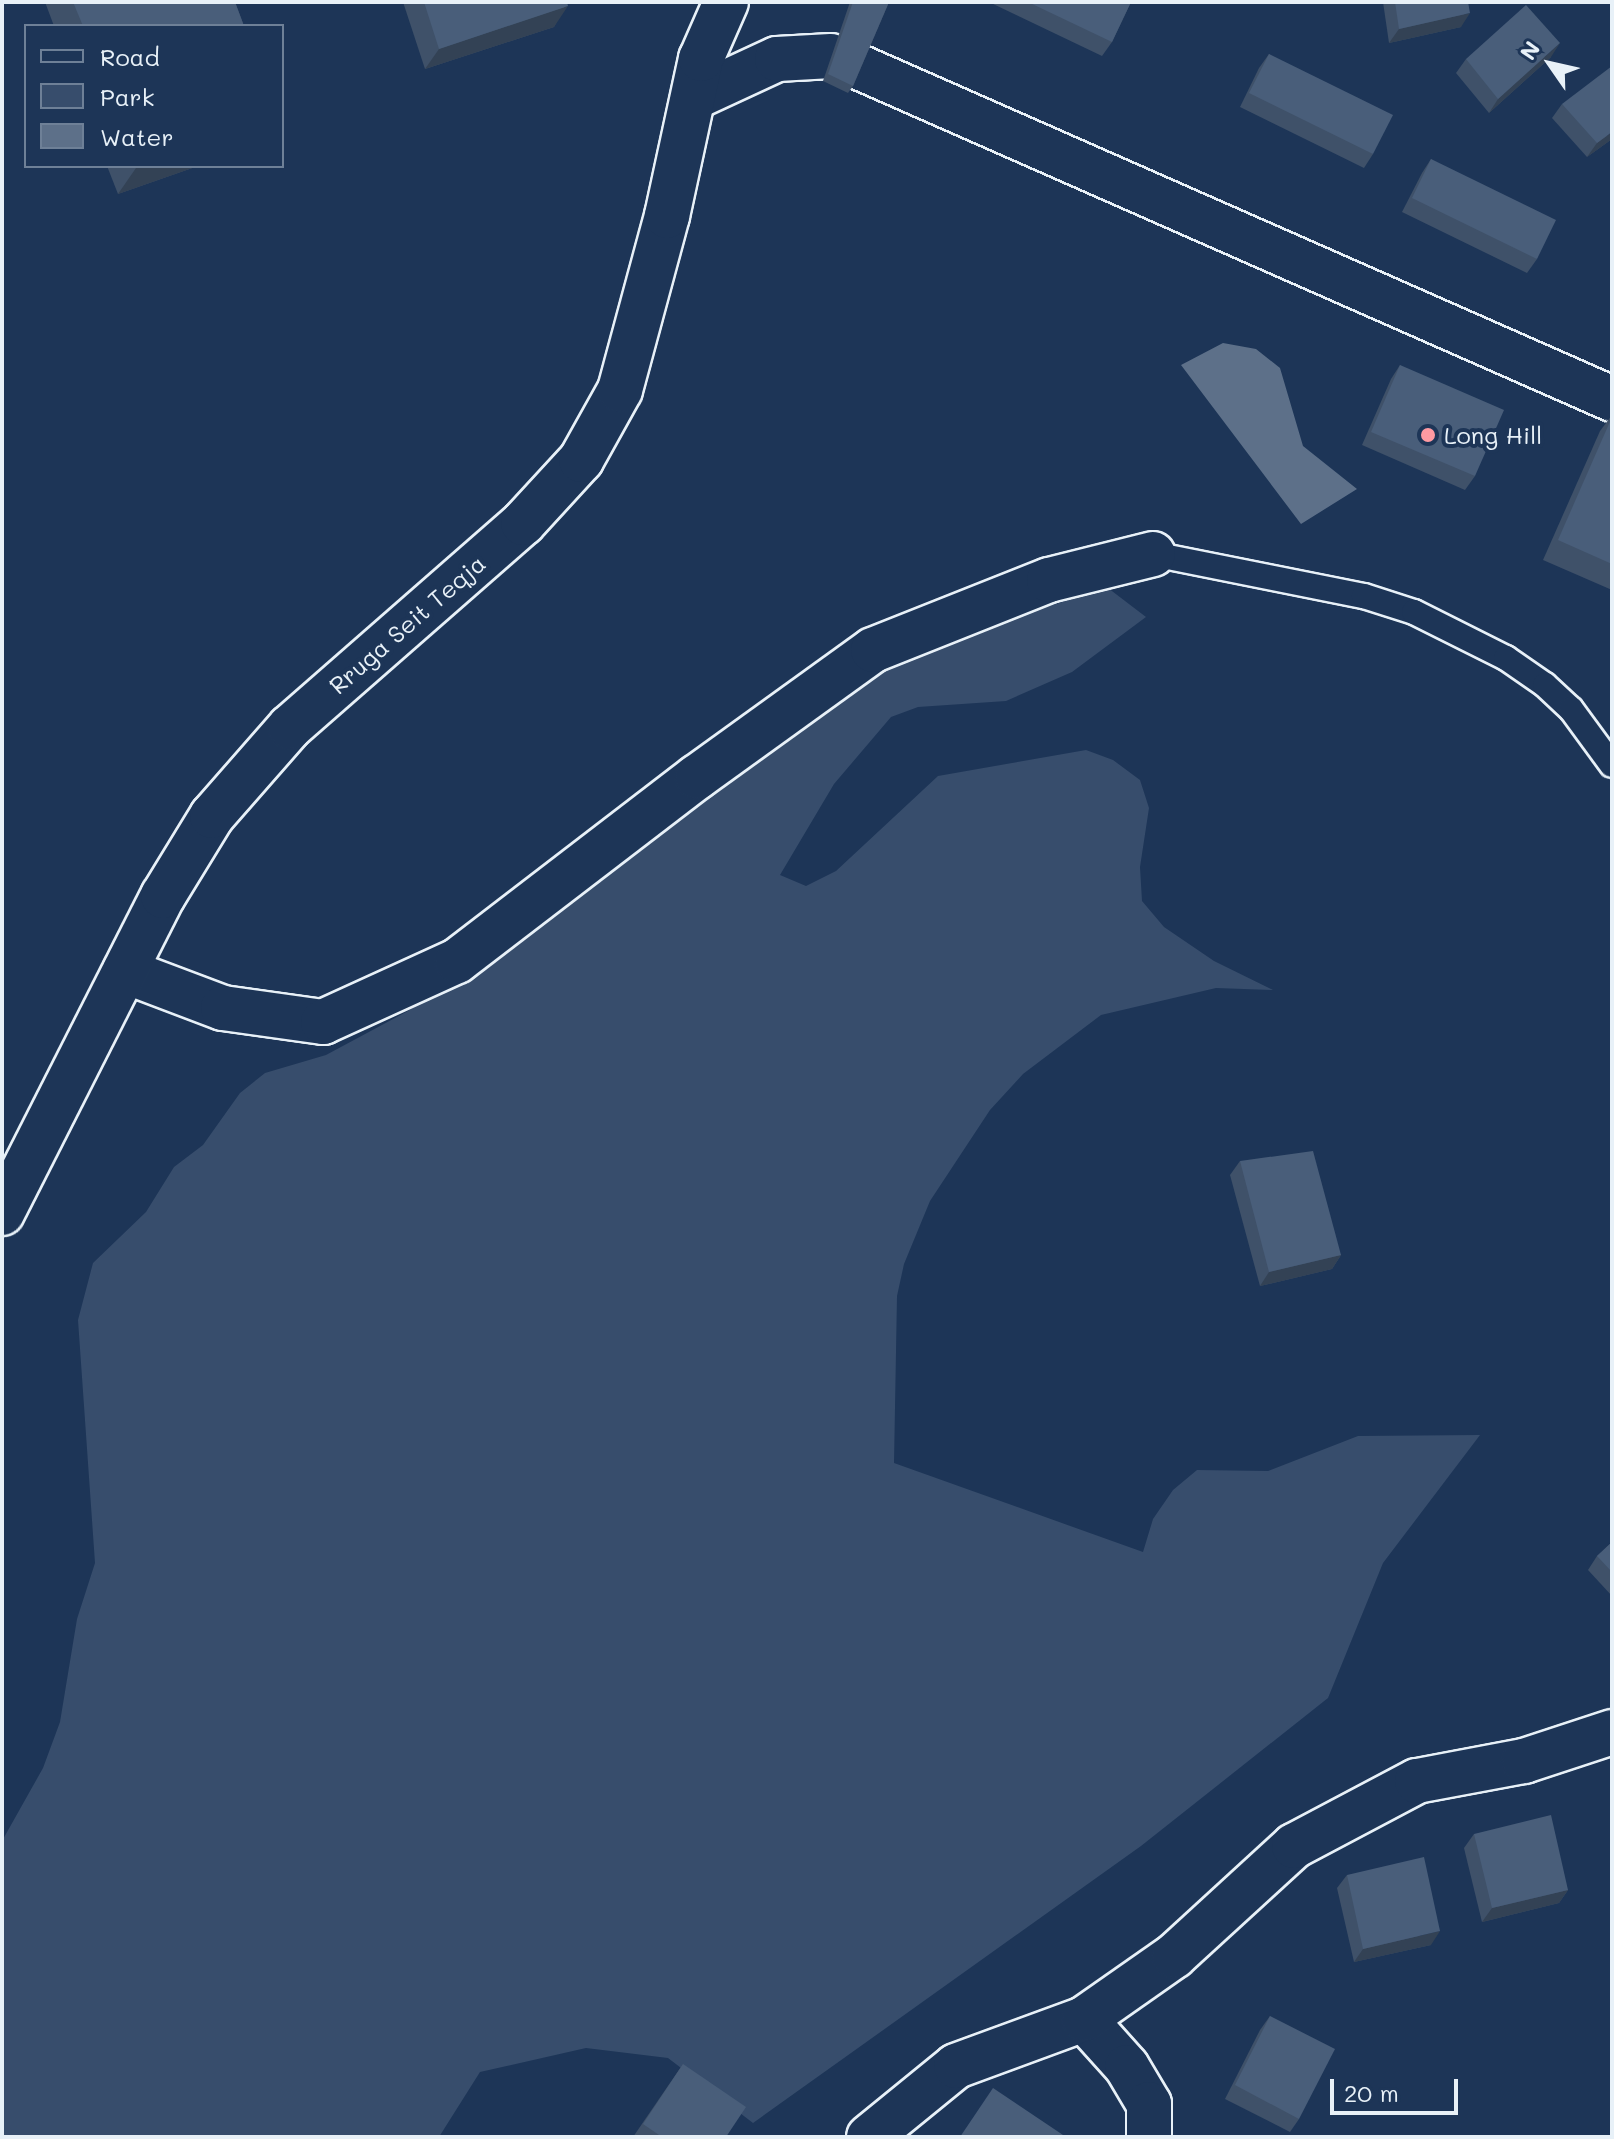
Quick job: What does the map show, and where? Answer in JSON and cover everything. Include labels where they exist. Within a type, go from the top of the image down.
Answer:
[{"type":"street","name":"Rruga Seit Teqja","points":[[2,1213],[125,971],[212,816],[290,727],[523,523],[581,460],[620,390],[697,96],[701,59],[713,9]]},
{"type":"street","points":[[697,96],[777,59],[845,62],[1612,399]]},
{"type":"street","points":[[125,971],[223,1008],[323,1022],[457,961],[697,777],[873,650],[1049,580],[1153,554]]},
{"type":"street","points":[[869,2137],[956,2066],[1084,2019],[1174,1956],[1294,1846],[1417,1781],[1524,1761],[1612,1732]]},
{"type":"street","points":[[1084,2019],[1127,2067],[1149,2104],[1149,2137]]},
{"type":"lane","points":[[1153,554],[1364,596],[1414,612],[1506,658],[1545,685],[1571,709],[1612,765]]},
{"type":"green space","points":[[1108,588],[1146,617],[1072,672],[1006,701],[918,707],[891,717],[834,784],[780,875],[806,886],[836,871],[938,776],[1086,750],[1113,760],[1140,780],[1149,808],[1140,867],[1142,901],[1164,927],[1214,961],[1273,990],[1216,988],[1101,1015],[1023,1074],[990,1110],[930,1201],[904,1264],[897,1296],[894,1463],[1143,1552],[1153,1519],[1173,1490],[1197,1470],[1268,1471],[1358,1436],[1480,1435],[1383,1563],[1328,1698],[1141,1846],[753,2123],[668,2058],[586,2048],[480,2072],[439,2137],[2,2137],[2,1841],[43,1768],[60,1722],[77,1619],[95,1563],[78,1320],[93,1263],[146,1212],[174,1167],[203,1145],[240,1093],[265,1073],[326,1055],[408,1011],[579,896],[682,810],[883,666],[942,639]]},
{"type":"water","points":[[1223,343],[1256,349],[1280,368],[1303,446],[1357,489],[1301,524],[1181,365]]},
{"type":"building","points":[[73,2],[235,2],[243,24],[82,24]]},
{"type":"building","points":[[424,2],[567,2],[568,6],[439,49]]},
{"type":"building","points":[[853,2],[889,2],[853,86],[828,74]]},
{"type":"building","points":[[1028,2],[1131,2],[1112,42]]},
{"type":"building","points":[[1395,2],[1468,2],[1470,13],[1399,29]]},
{"type":"building","points":[[1526,5],[1560,43],[1498,99],[1466,59]]},
{"type":"building","points":[[1269,54],[1393,115],[1373,154],[1249,93]]},
{"type":"building","points":[[1612,66],[1612,132],[1597,143],[1562,104]]},
{"type":"building","points":[[1431,159],[1556,220],[1537,259],[1412,198]]},
{"type":"building","name":"Long Hill","points":[[1400,365],[1504,410],[1475,476],[1371,432]]},
{"type":"building","points":[[1612,417],[1612,564],[1558,540]]},
{"type":"building","points":[[1313,1151],[1341,1255],[1269,1272],[1240,1161]]},
{"type":"building","points":[[1612,1542],[1612,1572],[1597,1556]]},
{"type":"building","points":[[1551,1815],[1568,1890],[1492,1908],[1474,1834]]},
{"type":"building","points":[[1424,1857],[1440,1931],[1363,1949],[1347,1875]]},
{"type":"building","points":[[1270,2016],[1335,2049],[1299,2119],[1235,2085]]},
{"type":"building","points":[[683,2064],[746,2107],[726,2137],[662,2137],[643,2124]]},
{"type":"building","points":[[993,2088],[1066,2137],[960,2137]]},
{"type":"place","name":"Long Hill","points":[[1428,435]]}]
